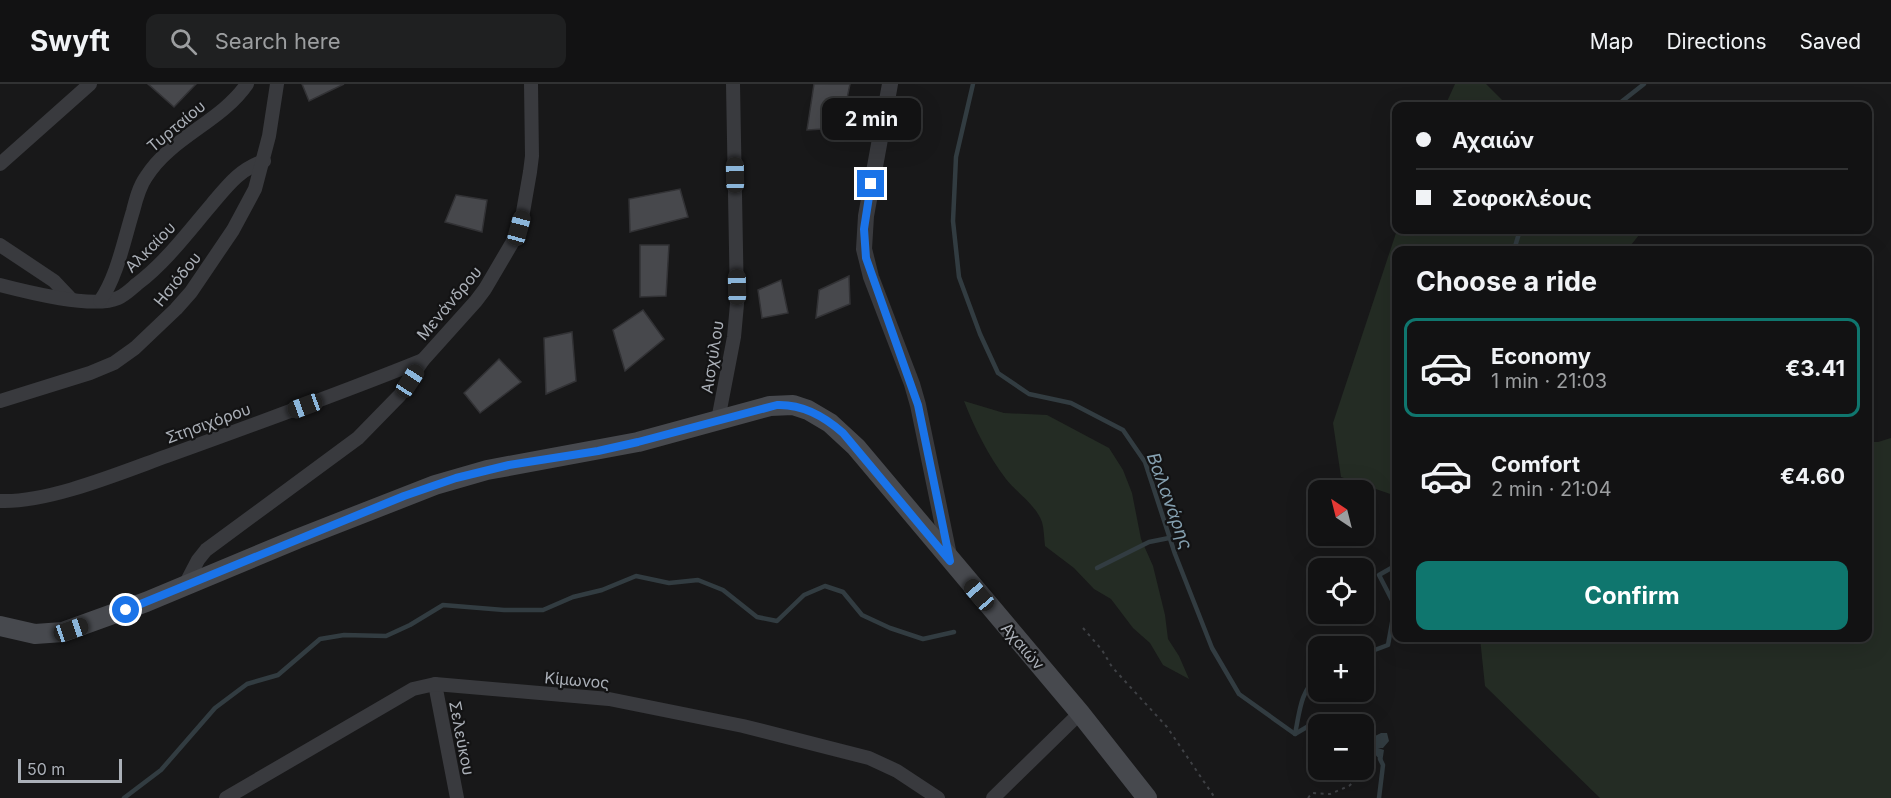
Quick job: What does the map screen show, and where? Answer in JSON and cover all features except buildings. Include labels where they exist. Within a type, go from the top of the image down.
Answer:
[{"type":"main road","name":"Αχαιών","points":[[0,626],[34,634],[63,632],[105,618],[404,496],[456,478],[509,465],[598,451],[638,442],[770,406],[800,407],[824,418],[856,447],[1080,713],[1147,798]]},
{"type":"street","points":[[0,165],[90,84]]},
{"type":"street","name":"Τυρταίου","points":[[100,301],[112,282],[136,198],[148,173],[165,154],[224,108],[247,84]]},
{"type":"street","name":"Ησιόδου","points":[[0,401],[104,369],[135,348],[176,309],[218,253],[255,189],[264,161],[277,84]]},
{"type":"street","name":"Μενάνδρου","points":[[185,585],[206,550],[358,438],[373,424],[400,395],[423,360],[485,289],[519,228],[528,191],[532,156],[531,84]]},
{"type":"street","name":"Αισχύλου","points":[[718,420],[734,337],[737,304],[733,84]]},
{"type":"street","points":[[891,84],[866,216],[864,249],[871,277],[918,405],[950,561]]},
{"type":"street","name":"Αλκαίου","points":[[0,285],[71,299],[100,301],[118,298],[150,274],[236,176],[252,165],[264,161]]},
{"type":"street","points":[[0,245],[54,281],[71,299]]},
{"type":"street","name":"Στησιχόρου","points":[[0,501],[25,500],[51,494],[137,467],[423,360]]},
{"type":"street","name":"Κίμωνος","points":[[226,798],[413,689],[435,684],[609,699],[743,726],[869,758],[897,771],[938,798]]},
{"type":"street","name":"Σελεύκου","points":[[435,684],[457,798]]},
{"type":"street","points":[[993,798],[1080,713]]},
{"type":"path","points":[[1083,628],[1102,650],[1112,667],[1167,727],[1215,798]]},
{"type":"path","points":[[1308,798],[1312,793],[1330,794],[1349,786],[1356,780]]},
{"type":"shaded area","points":[[1455,84],[1486,84],[1504,102],[1447,102]]},
{"type":"shaded area","points":[[1396,234],[1640,234],[1630,246],[1392,246],[1392,495],[1374,488],[1374,480],[1350,480],[1341,477],[1333,423]]},
{"type":"shaded area","points":[[964,401],[1004,413],[1047,415],[1109,448],[1123,470],[1132,493],[1141,539],[1153,566],[1165,615],[1168,639],[1179,656],[1189,679],[1163,665],[1150,643],[1133,628],[1111,599],[1094,589],[1074,568],[1045,546],[1043,525],[1039,516],[993,461]]},
{"type":"shaded area","points":[[1891,438],[1891,798],[1600,798],[1485,686],[1480,642],[1872,642],[1872,442]]},
{"type":"shaded area","points":[[1387,733],[1389,741],[1383,748],[1378,748],[1384,750],[1382,763],[1374,753],[1374,736]]},
{"type":"waterway","name":"Βαλανάρης","points":[[973,84],[956,157],[953,221],[959,277],[980,334],[998,373],[1029,394],[1071,403],[1123,430],[1145,462],[1175,554],[1212,648],[1239,694],[1295,734],[1308,726]]},
{"type":"waterway","points":[[1621,102],[1644,84]]},
{"type":"waterway","points":[[1515,246],[1519,234]]},
{"type":"waterway","points":[[1097,568],[1149,542],[1169,538]]},
{"type":"waterway","points":[[1392,568],[1379,575],[1392,600]]},
{"type":"waterway","points":[[124,798],[161,770],[215,708],[247,684],[278,675],[320,639],[344,635],[386,636],[410,625],[443,605],[504,610],[543,610],[573,597],[602,590],[636,576],[669,583],[698,580],[723,590],[757,617],[777,621],[804,595],[825,586],[843,592],[862,615],[890,628],[923,639],[954,632]]},
{"type":"waterway","points":[[1374,650],[1388,645],[1392,623]]},
{"type":"waterway","points":[[1295,734],[1304,695],[1308,688]]},
{"type":"waterway","name":"Βαλανάρης","points":[[1379,798],[1383,765],[1380,759]]},
{"type":"route","points":[[126,610],[404,496],[456,478],[509,465],[598,451],[638,442],[777,405],[793,405],[808,410],[843,433],[950,561],[918,405],[871,277],[864,249],[864,229],[871,184]]}]
